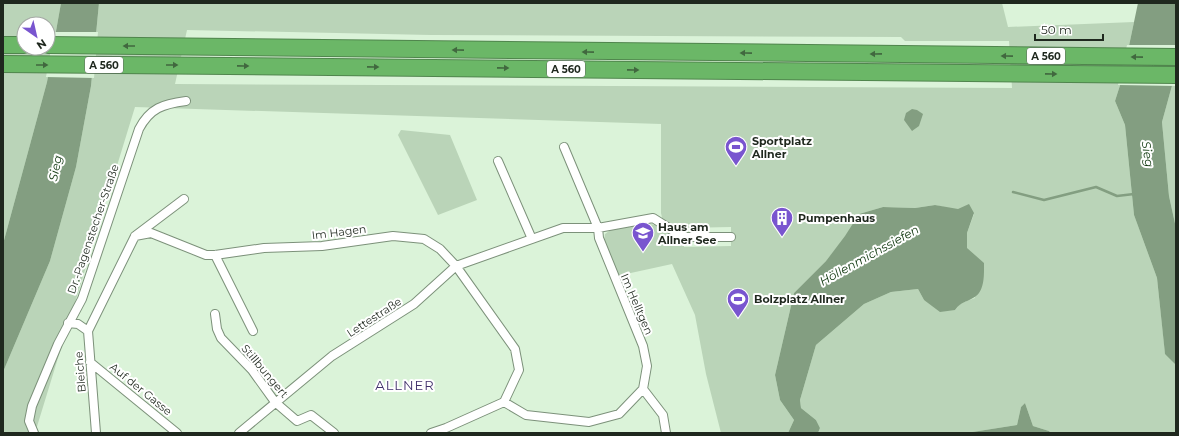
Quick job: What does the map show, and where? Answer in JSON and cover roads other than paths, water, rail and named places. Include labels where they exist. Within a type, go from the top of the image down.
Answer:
[{"type":"highway","points":[[3,45],[16,45]]},
{"type":"highway","name":"A 560","points":[[56,46],[844,55],[915,54],[1176,57]]},
{"type":"highway","name":"A 560","points":[[3,64],[1176,75]]},
{"type":"street","name":"Dr.-Pagenstecher-Straße","points":[[34,433],[29,422],[32,406],[68,323],[82,299],[139,129],[146,117],[157,108],[170,103],[186,101]]},
{"type":"street","points":[[564,147],[598,228]]},
{"type":"street","points":[[498,161],[532,239]]},
{"type":"street","points":[[68,323],[78,324],[88,332],[135,236],[184,199]]},
{"type":"street","name":"Lettestraße","points":[[239,433],[332,356],[414,304],[456,266],[563,228],[598,228],[653,218],[683,238],[731,237]]},
{"type":"street","name":"Im Helltgen","points":[[598,228],[599,238],[643,346],[647,366],[643,389]]},
{"type":"street","name":"Im Hagen","points":[[135,236],[151,233],[206,255],[264,248],[322,246],[393,236],[424,239],[440,250],[456,266],[515,349],[519,370],[504,402]]},
{"type":"street","points":[[215,255],[253,331]]},
{"type":"street","name":"Stillbungert","points":[[215,314],[217,329],[221,338],[252,370],[275,402],[297,421],[311,415],[334,433]]},
{"type":"street","name":"Bleiche","points":[[88,332],[96,433]]},
{"type":"street","name":"Auf der Gasse","points":[[90,362],[177,433]]},
{"type":"street","points":[[431,433],[448,431],[504,402],[526,415],[588,422],[618,414],[643,389],[663,415],[666,433]]},
{"type":"water","name":"Sieg","points":[[61,3],[99,3],[91,86],[76,167],[50,261],[3,372],[3,244],[47,82],[52,56],[56,56],[56,31]]},
{"type":"water","name":"Sieg","points":[[1138,3],[1176,3],[1176,56],[1173,82],[1162,122],[1169,196],[1176,228],[1176,365],[1165,354],[1157,278],[1134,215],[1125,125],[1115,101],[1122,79]]},
{"type":"water","points":[[912,109],[923,114],[919,126],[912,131],[904,120],[906,113]]},
{"type":"water","points":[[969,204],[974,213],[967,233],[967,248],[984,263],[983,283],[980,292],[973,298],[964,302],[955,310],[940,312],[924,300],[918,289],[891,292],[864,304],[816,345],[800,400],[801,408],[816,420],[820,428],[818,433],[788,433],[794,420],[780,400],[775,375],[794,293],[826,261],[859,214],[883,207],[915,208],[935,205],[958,209]]},
{"type":"water","points":[[1025,403],[1033,426],[1051,433],[966,433],[1017,425],[1021,407]]},
{"type":"waterway","name":"Höllenmichssiefen","points":[[1013,192],[1044,200],[1096,187],[1117,196],[1134,194]]},
{"type":"place","name":"Sportplatz Allner","points":[[736,166]]},
{"type":"place","name":"Pumpenhaus","points":[[782,238]]},
{"type":"place","name":"Haus am Allner See","points":[[643,252]]},
{"type":"place","name":"Bolzplatz Allner","points":[[738,318]]},
{"type":"district","name":"ALLNER","points":[[405,385]]}]
